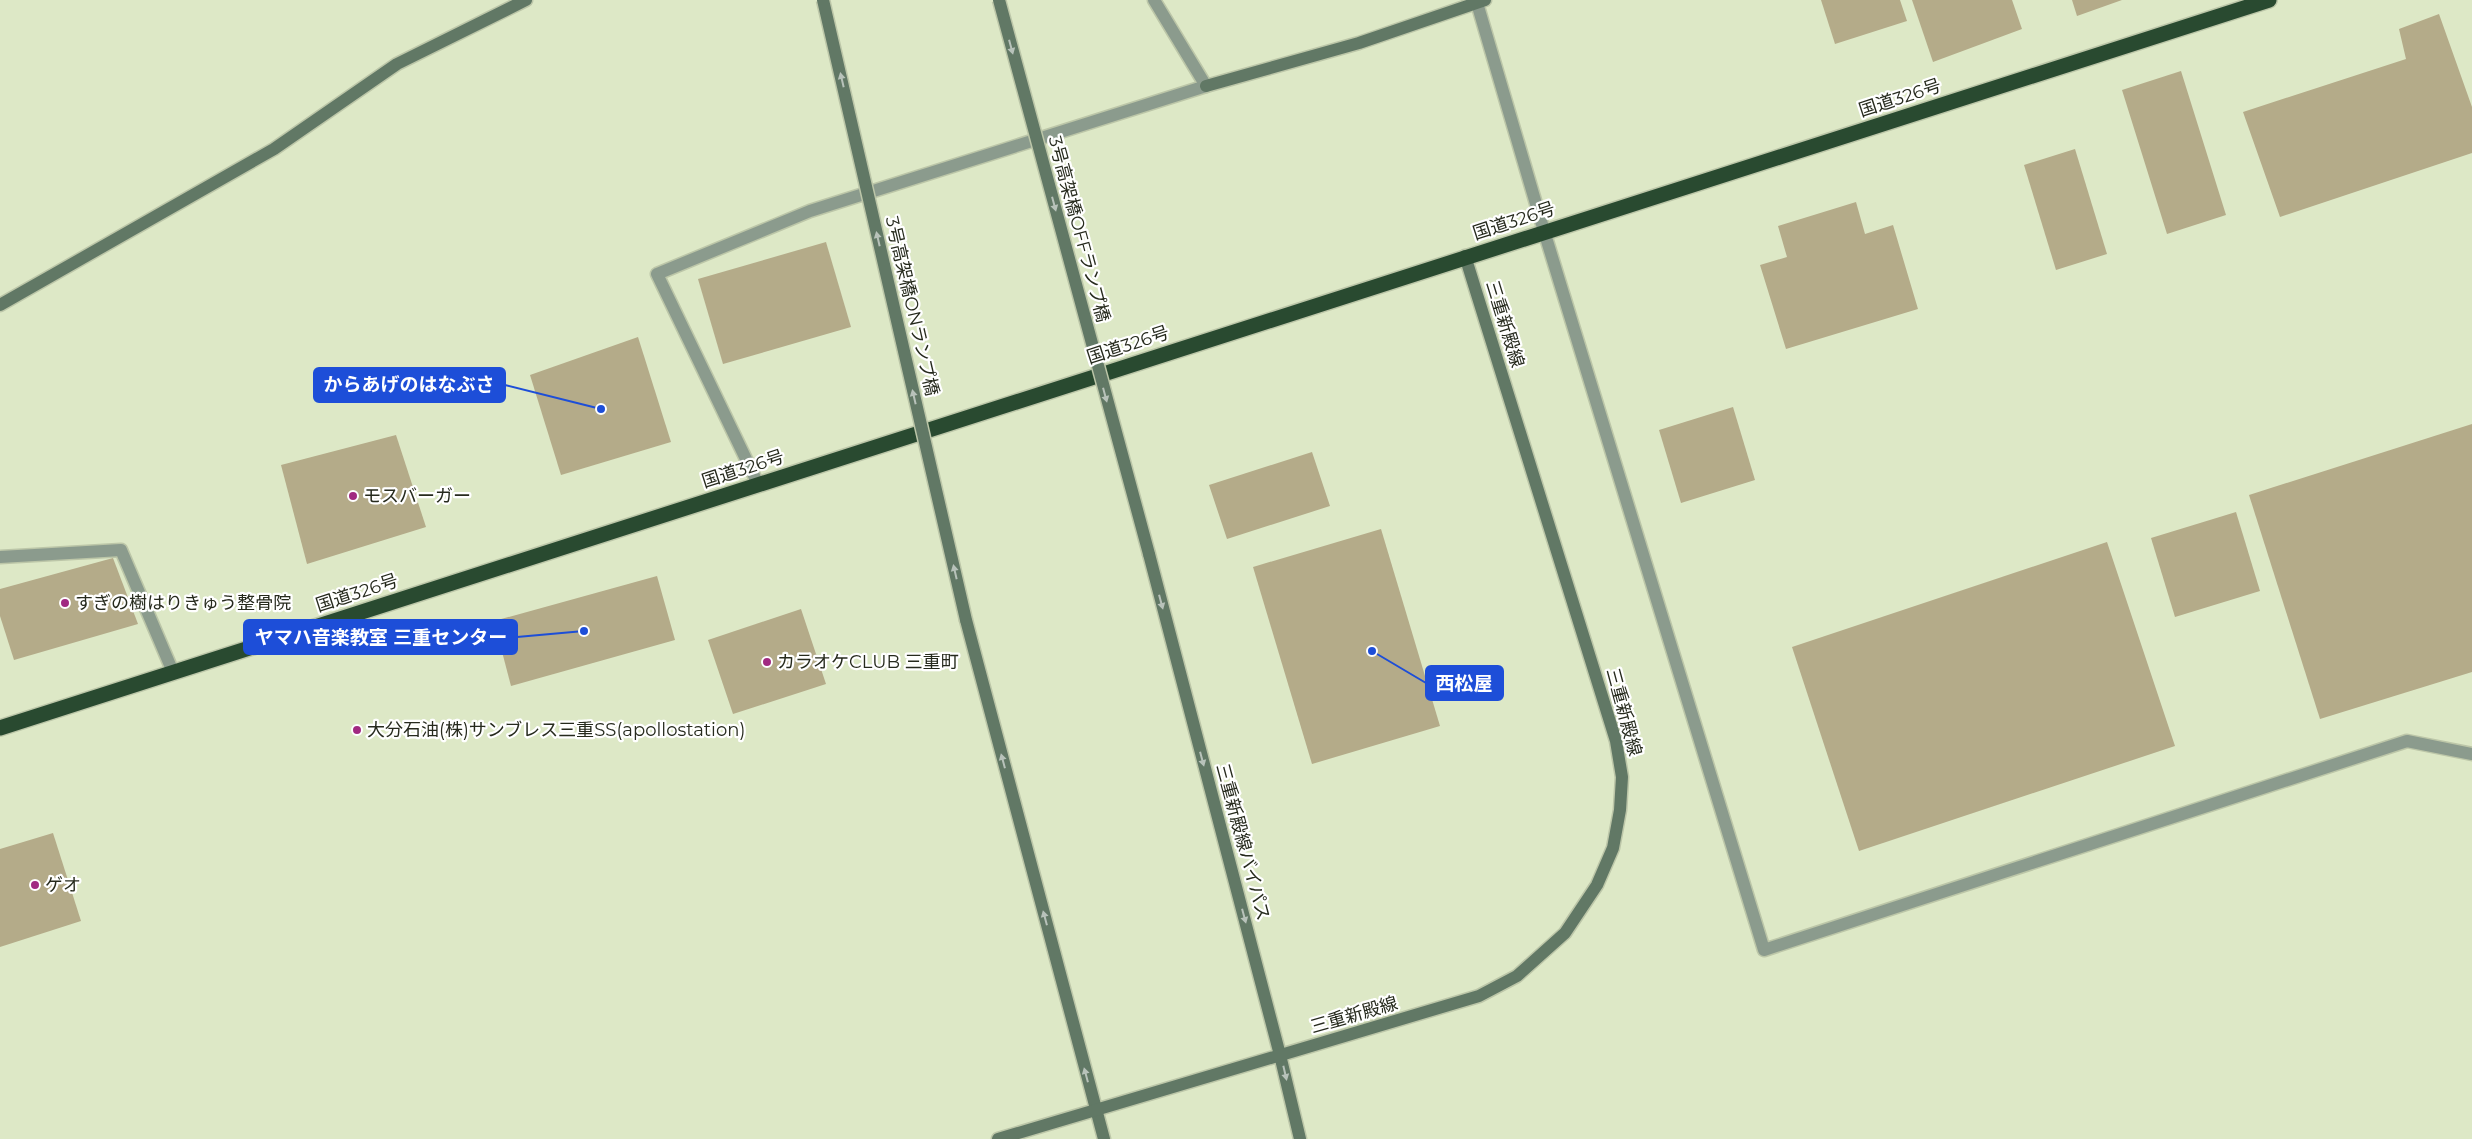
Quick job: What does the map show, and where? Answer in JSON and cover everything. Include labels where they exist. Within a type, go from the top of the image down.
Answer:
[{"type":"highway","name":"国道326号","points":[[0,728],[1465,256],[2269,0]]},
{"type":"main road","points":[[0,305],[274,149],[397,64],[526,0]]},
{"type":"main road","name":"3号高架橋ONランプ橋","points":[[823,0],[966,620],[1095,1110]]},
{"type":"main road","name":"3号高架橋OFFランプ橋","points":[[999,0],[1148,554]]},
{"type":"main road","points":[[1206,86],[1359,43],[1481,1]]},
{"type":"main road","name":"三重新殿線","points":[[998,1139],[1479,996],[1517,976],[1564,933],[1597,885],[1613,848],[1622,777],[1616,741],[1465,256]]},
{"type":"main road","name":"三重新殿線バイパス","points":[[1148,554],[1280,1055],[1300,1139]]},
{"type":"main road","points":[[1095,1110],[1104,1139]]},
{"type":"street","points":[[758,484],[657,274],[810,211],[1206,86],[1154,0]]},
{"type":"street","points":[[1481,1],[1544,231],[1764,950],[2407,741],[2472,754]]},
{"type":"street","points":[[0,557],[121,550],[173,672]]},
{"type":"building","points":[[1821,0],[1900,0],[1907,21],[1835,44]]},
{"type":"building","points":[[1912,0],[2012,0],[2022,29],[1933,62]]},
{"type":"building","points":[[2072,0],[2122,0],[2077,16]]},
{"type":"building","points":[[2439,14],[2472,107],[2472,153],[2280,217],[2243,112],[2406,59],[2399,29]]},
{"type":"building","points":[[2181,71],[2226,215],[2167,234],[2122,90]]},
{"type":"building","points":[[2075,149],[2107,254],[2056,270],[2024,165]]},
{"type":"building","points":[[1856,202],[1865,234],[1893,225],[1918,309],[1786,349],[1760,265],[1787,257],[1778,226]]},
{"type":"building","points":[[826,242],[851,327],[723,364],[698,279]]},
{"type":"building","points":[[638,337],[671,442],[561,475],[530,375]]},
{"type":"building","points":[[1733,407],[1755,480],[1681,503],[1659,430]]},
{"type":"building","points":[[2472,424],[2472,672],[2320,719],[2249,495]]},
{"type":"building","name":"モスバーガー","points":[[396,435],[426,527],[307,564],[281,465]]},
{"type":"building","points":[[1312,452],[1330,506],[1227,539],[1209,485]]},
{"type":"building","points":[[2236,512],[2260,591],[2175,617],[2151,538]]},
{"type":"building","points":[[1381,529],[1440,726],[1312,764],[1253,567]]},
{"type":"building","points":[[2107,542],[2175,746],[1859,851],[1792,647]]},
{"type":"building","name":"すぎの樹はりきゅう整骨院","points":[[113,558],[138,624],[14,660],[0,616],[0,589]]},
{"type":"building","points":[[657,576],[675,640],[511,686],[494,621]]},
{"type":"building","name":"カラオケCLUB 三重町","points":[[801,609],[826,684],[733,714],[708,640]]},
{"type":"building","name":"ゲオ","points":[[53,833],[81,921],[0,947],[0,849]]},
{"type":"place","name":"からあげのはなぶさ","points":[[601,409]]},
{"type":"place","name":"モスバーガー","points":[[353,496]]},
{"type":"place","name":"すぎの樹はりきゅう整骨院","points":[[65,603]]},
{"type":"place","name":"ヤマハ音楽教室 三重センター","points":[[584,631]]},
{"type":"place","name":"西松屋","points":[[1372,651]]},
{"type":"place","name":"カラオケCLUB 三重町","points":[[767,662]]},
{"type":"place","name":"大分石油(株)サンブレス三重SS(apollostation)","points":[[357,730]]},
{"type":"place","name":"ゲオ","points":[[35,885]]}]
